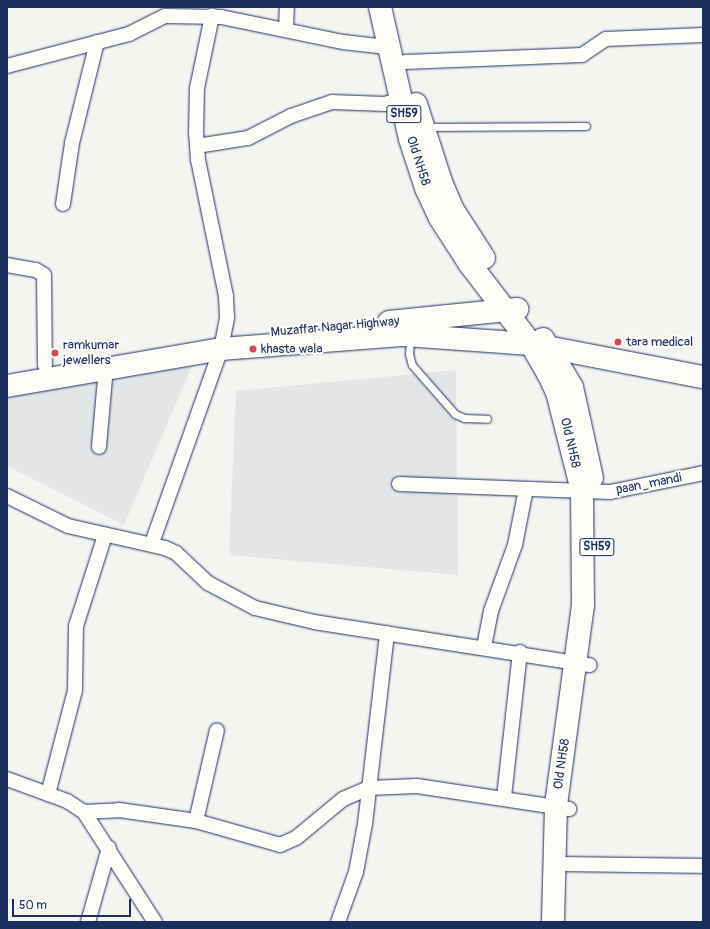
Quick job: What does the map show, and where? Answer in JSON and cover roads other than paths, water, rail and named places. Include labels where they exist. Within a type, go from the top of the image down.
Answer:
[{"type":"main road","name":"Old NH58","points":[[380,7],[387,47],[400,99],[426,188],[440,218],[572,387],[588,492],[583,605],[584,664],[563,807],[553,922]]},
{"type":"main road","name":"Old NH58","points":[[395,7],[405,62],[423,127],[453,210],[513,310]]},
{"type":"main road","name":"Muzaffar Nagar Highway","points":[[7,373],[45,365],[223,342],[513,310]]},
{"type":"main road","name":"Muzaffar Nagar Highway","points":[[7,386],[223,342],[410,335],[540,346],[703,376]]},
{"type":"main road","name":"Old NH58","points":[[563,807],[567,864],[568,922]]},
{"type":"street","points":[[286,30],[287,7]]},
{"type":"street","points":[[7,66],[129,34],[164,16],[212,16],[343,42],[387,47]]},
{"type":"street","points":[[152,543],[223,342],[226,296],[197,146],[197,88],[212,16]]},
{"type":"street","points":[[405,62],[582,55],[606,39],[703,35]]},
{"type":"street","points":[[63,204],[72,143],[97,42]]},
{"type":"street","points":[[197,146],[248,138],[291,116],[332,102],[385,104],[400,99]]},
{"type":"street","points":[[7,265],[36,270],[44,275],[45,365]]},
{"type":"street","points":[[98,447],[106,367]]},
{"type":"street","name":"paan_mandi","points":[[399,484],[588,492],[633,489],[703,473]]},
{"type":"street","points":[[484,647],[491,611],[515,545],[526,489]]},
{"type":"street","points":[[7,497],[48,519],[105,535],[152,543],[176,553],[208,583],[255,608],[314,622],[520,652],[584,664]]},
{"type":"street","points":[[48,794],[75,690],[76,626],[105,535]]},
{"type":"street","points":[[338,922],[356,872],[369,788],[387,633]]},
{"type":"street","points":[[504,797],[520,652]]},
{"type":"street","points":[[196,821],[217,730]]},
{"type":"street","points":[[7,779],[48,794],[84,812],[109,848],[155,922]]},
{"type":"street","points":[[84,812],[119,810],[196,821],[280,845],[296,838],[343,799],[369,788],[417,786],[504,797],[563,807]]},
{"type":"street","points":[[88,922],[109,848]]},
{"type":"street","points":[[567,864],[703,866]]},
{"type":"lane","points":[[423,127],[586,126]]},
{"type":"lane","points":[[410,335],[409,354],[412,365],[454,414],[464,418],[487,419]]},
{"type":"place","name":"tara medical","points":[[618,342]]},
{"type":"place","name":"khasta wala","points":[[253,349]]},
{"type":"place","name":"ramkumar jewellers","points":[[55,353]]}]
